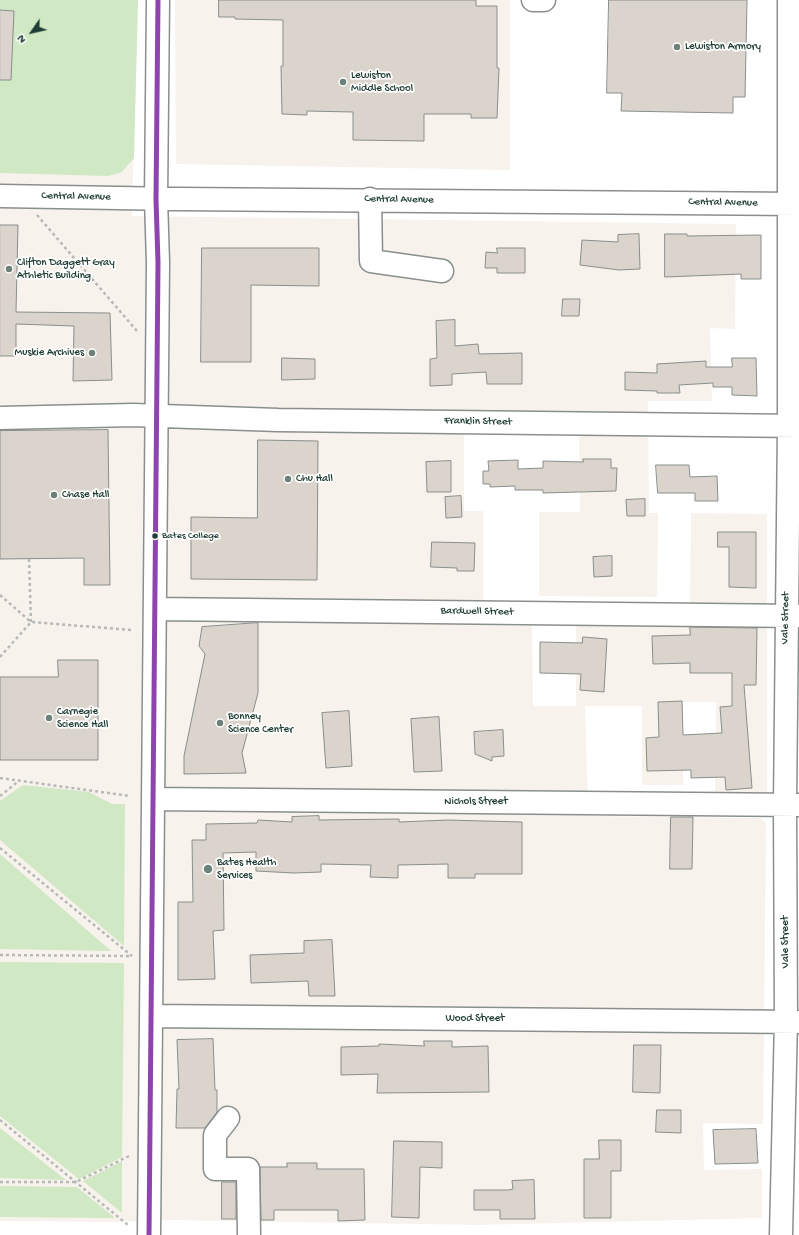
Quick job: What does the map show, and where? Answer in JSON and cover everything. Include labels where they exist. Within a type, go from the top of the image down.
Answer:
[{"type":"street","points":[[149,1235],[155,610],[158,0]]},
{"type":"street","points":[[532,0],[544,0]]},
{"type":"street","name":"Vale Street","points":[[781,1235],[791,1116],[793,1022],[792,805],[794,204],[789,0]]},
{"type":"street","name":"Central Avenue","points":[[10,196],[156,199],[794,204]]},
{"type":"street","points":[[370,200],[371,261],[442,271]]},
{"type":"street","name":"Franklin Street","points":[[0,418],[156,416],[278,420],[794,426]]},
{"type":"street","name":"Bardwell Street","points":[[155,610],[793,616]]},
{"type":"street","name":"Nichols Street","points":[[153,800],[792,805]]},
{"type":"street","name":"Wood Street","points":[[151,1016],[793,1022]]},
{"type":"street","points":[[228,1118],[214,1135],[215,1169],[248,1169],[249,1235]]},
{"type":"path","points":[[10,196],[137,331]]},
{"type":"path","points":[[0,657],[31,622],[29,559]]},
{"type":"path","points":[[0,594],[31,622],[132,630]]},
{"type":"path","points":[[0,778],[130,796]]},
{"type":"path","points":[[0,796],[20,780]]},
{"type":"path","points":[[0,848],[132,956],[0,955]]},
{"type":"path","points":[[0,1120],[128,1225]]},
{"type":"path","points":[[0,1182],[76,1182],[131,1156]]},
{"type":"shaded area","name":"Bates College","points":[[0,0],[138,0],[132,216],[736,224],[735,329],[710,328],[712,401],[648,401],[649,513],[658,513],[657,597],[539,596],[539,512],[580,512],[579,433],[464,430],[464,511],[483,511],[483,625],[532,626],[533,706],[576,706],[576,626],[690,623],[691,513],[767,514],[767,793],[715,792],[716,702],[683,702],[683,785],[642,785],[642,706],[585,706],[588,816],[761,818],[766,823],[763,1124],[703,1123],[704,1170],[762,1169],[762,1218],[478,1225],[170,1220],[110,1222],[0,1221]]},
{"type":"shaded area","name":"Lewiston Middle School","points":[[175,0],[510,0],[510,170],[176,164]]},
{"type":"green space","points":[[0,0],[138,0],[134,158],[122,172],[108,176],[0,173]]},
{"type":"green space","points":[[23,785],[89,792],[112,804],[125,804],[124,946],[0,840],[0,801]]},
{"type":"green space","points":[[0,854],[111,951],[0,949]]},
{"type":"green space","points":[[0,962],[124,963],[122,1157],[79,1179],[0,1116]]},
{"type":"green space","points":[[0,1128],[66,1180],[0,1178]]},
{"type":"green space","points":[[122,1161],[122,1213],[83,1181]]},
{"type":"green space","points":[[0,1186],[77,1187],[115,1218],[0,1217]]},
{"type":"building","name":"Lewiston Middle School","points":[[219,0],[476,0],[476,6],[497,6],[497,68],[499,68],[497,118],[471,118],[471,114],[424,114],[424,141],[353,140],[353,112],[307,111],[307,115],[282,114],[281,66],[283,66],[283,20],[235,19],[235,17],[219,17]]},
{"type":"building","name":"Lewiston Armory","points":[[609,0],[747,0],[745,97],[733,97],[733,113],[621,111],[622,93],[607,93]]},
{"type":"building","points":[[0,10],[14,11],[11,80],[0,80]]},
{"type":"building","points":[[0,225],[18,225],[16,312],[110,313],[112,380],[73,381],[74,326],[16,324],[16,356],[0,356]]},
{"type":"building","points":[[639,234],[640,269],[619,270],[580,265],[582,240],[618,242],[618,235]]},
{"type":"building","points":[[665,234],[687,234],[687,236],[761,235],[761,279],[741,279],[741,274],[665,277]]},
{"type":"building","points":[[202,248],[319,248],[319,286],[251,285],[251,362],[201,362]]},
{"type":"building","points":[[497,248],[525,248],[525,273],[497,273],[497,268],[485,268],[486,252],[497,253]]},
{"type":"building","points":[[563,299],[580,299],[579,316],[562,316]]},
{"type":"building","points":[[455,320],[455,346],[478,344],[479,354],[522,353],[522,384],[487,384],[486,372],[452,374],[452,385],[430,386],[430,359],[437,358],[436,321]]},
{"type":"building","points":[[282,358],[315,359],[315,379],[282,380]]},
{"type":"building","points":[[732,358],[756,358],[757,396],[732,395],[732,387],[713,387],[713,383],[679,385],[680,393],[657,393],[657,391],[625,390],[625,372],[657,373],[657,364],[706,361],[706,367],[732,367]]},
{"type":"building","name":"Chase Hall","points":[[108,430],[110,585],[84,585],[84,558],[0,559],[0,431]]},
{"type":"building","name":"Chu Hall","points":[[258,440],[318,441],[317,580],[191,579],[191,517],[257,518]]},
{"type":"building","points":[[583,459],[611,459],[611,468],[617,468],[616,491],[543,493],[543,490],[515,490],[515,486],[490,487],[490,484],[483,484],[483,471],[489,471],[488,461],[518,460],[518,469],[543,468],[543,461],[583,462]]},
{"type":"building","points":[[451,461],[451,492],[427,492],[426,462]]},
{"type":"building","points":[[656,465],[689,465],[690,477],[717,476],[718,501],[695,501],[695,493],[658,493]]},
{"type":"building","points":[[461,496],[462,517],[446,518],[445,497]]},
{"type":"building","points":[[645,499],[645,516],[627,516],[626,500]]},
{"type":"building","points":[[718,532],[756,532],[756,588],[729,587],[729,547],[718,547]]},
{"type":"building","points":[[432,542],[475,543],[474,571],[457,571],[457,568],[431,567]]},
{"type":"building","points":[[612,556],[612,576],[594,577],[593,557]]},
{"type":"building","name":"Bonney Science Center","points":[[258,623],[258,693],[242,753],[246,773],[184,774],[184,756],[205,654],[199,646],[202,627]]},
{"type":"building","points":[[690,627],[757,628],[756,685],[744,685],[752,788],[726,790],[725,777],[691,778],[691,770],[647,771],[646,738],[659,737],[658,702],[682,701],[683,735],[722,733],[720,707],[732,706],[732,673],[690,673],[690,663],[653,664],[652,636],[690,635]]},
{"type":"building","points":[[583,637],[607,639],[604,692],[580,690],[581,674],[540,673],[540,642],[582,643]]},
{"type":"building","name":"Carnegie Science Hall","points":[[58,660],[98,660],[98,760],[0,760],[0,677],[58,677]]},
{"type":"building","points":[[349,711],[352,766],[326,768],[322,713]]},
{"type":"building","points":[[439,717],[442,771],[414,772],[411,719]]},
{"type":"building","points":[[503,730],[504,756],[492,757],[492,761],[475,754],[474,732]]},
{"type":"building","points":[[319,816],[319,820],[399,819],[399,822],[448,820],[522,822],[522,874],[475,874],[475,878],[448,878],[448,864],[398,865],[398,878],[370,877],[371,865],[321,864],[321,872],[294,873],[256,871],[256,852],[223,853],[224,930],[213,931],[215,979],[178,980],[178,902],[193,902],[192,840],[206,840],[206,824],[257,823],[258,820],[292,822],[292,817]]},
{"type":"building","points":[[671,817],[693,817],[692,869],[670,869]]},
{"type":"building","points":[[332,940],[335,996],[309,996],[308,981],[251,983],[250,955],[304,953],[304,941]]},
{"type":"building","points":[[213,1039],[215,1090],[217,1090],[217,1112],[205,1128],[176,1128],[177,1089],[179,1089],[177,1040]]},
{"type":"building","points":[[424,1041],[452,1041],[452,1047],[488,1046],[489,1092],[377,1093],[378,1074],[341,1075],[341,1047],[379,1046],[379,1044],[424,1046]]},
{"type":"building","points":[[634,1045],[661,1045],[660,1093],[633,1092]]},
{"type":"building","points":[[657,1110],[681,1110],[681,1133],[656,1132]]},
{"type":"building","points":[[756,1129],[758,1163],[715,1164],[713,1130]]},
{"type":"building","points":[[599,1140],[621,1140],[621,1171],[611,1171],[611,1218],[584,1218],[584,1159],[599,1159]]},
{"type":"building","points":[[394,1141],[442,1142],[442,1168],[420,1167],[419,1218],[392,1217]]},
{"type":"building","points":[[287,1163],[317,1163],[317,1169],[364,1169],[365,1220],[338,1221],[338,1210],[274,1210],[274,1220],[261,1220],[260,1167],[287,1167]]},
{"type":"building","points":[[534,1180],[535,1219],[500,1219],[500,1210],[474,1210],[474,1190],[508,1190],[513,1189],[512,1181]]},
{"type":"building","points":[[222,1182],[236,1182],[236,1219],[222,1219]]},
{"type":"transit line","points":[[149,1235],[158,263],[156,199],[158,0]]},
{"type":"place","name":"Lewiston Armory","points":[[677,47]]},
{"type":"place","name":"Lewiston Middle School","points":[[343,82]]},
{"type":"place","name":"Clifton Daggett Gray Athletic Building","points":[[9,269]]},
{"type":"place","name":"Muskie Archives","points":[[92,353]]},
{"type":"place","name":"Chu Hall","points":[[288,479]]},
{"type":"place","name":"Chase Hall","points":[[54,495]]},
{"type":"place","name":"Bates College","points":[[155,536]]},
{"type":"place","name":"Carnegie Science Hall","points":[[49,718]]},
{"type":"place","name":"Bonney Science Center","points":[[220,723]]},
{"type":"place","name":"Bates Health Services","points":[[208,869]]}]
